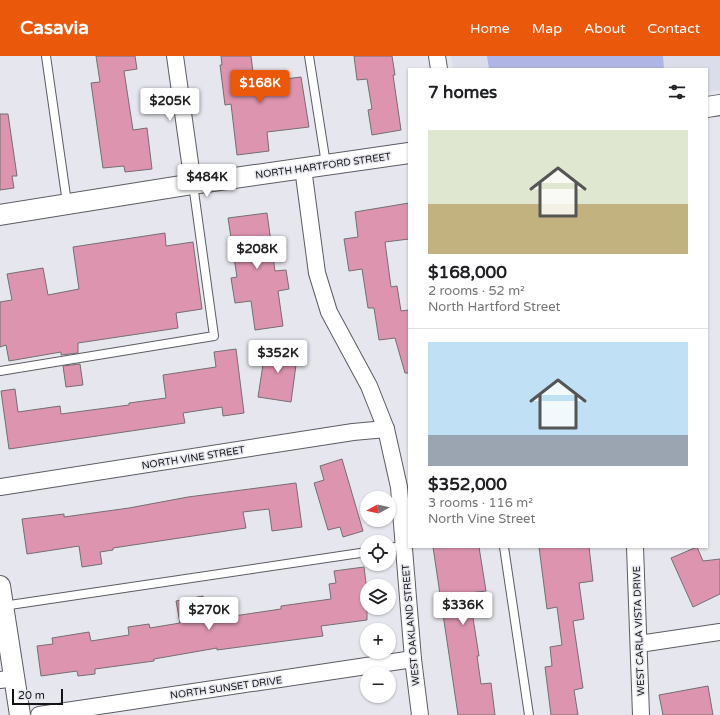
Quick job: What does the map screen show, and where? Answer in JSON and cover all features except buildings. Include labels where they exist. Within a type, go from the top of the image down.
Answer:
[{"type":"street","points":[[175,56],[193,184]]},
{"type":"street","points":[[437,56],[439,68]]},
{"type":"street","points":[[708,107],[720,105]]},
{"type":"street","name":"NORTH HARTFORD STREET","points":[[0,215],[67,203],[408,153]]},
{"type":"street","name":"WEST OAKLAND STREET","points":[[303,168],[317,272],[329,312],[367,380],[386,429],[399,487],[396,547],[420,715]]},
{"type":"street","name":"NORTH VINE STREET","points":[[0,487],[354,432],[386,429]]},
{"type":"street","name":"WEST CARLA VISTA DRIVE","points":[[636,548],[641,715]]},
{"type":"street","points":[[0,586],[3,606],[8,679],[20,715]]},
{"type":"street","points":[[639,644],[720,632]]},
{"type":"street","name":"NORTH SUNSET DRIVE","points":[[39,715],[413,659]]},
{"type":"lane","points":[[46,56],[67,203]]},
{"type":"lane","points":[[309,56],[326,164]]},
{"type":"lane","points":[[0,371],[214,336],[193,184]]},
{"type":"lane","points":[[504,548],[529,715]]},
{"type":"lane","points":[[3,606],[360,553]]},
{"type":"shaded area","points":[[451,56],[720,56],[720,90],[708,92],[708,68],[453,68]]},
{"type":"shaded area","points":[[487,56],[663,56],[664,68],[489,68]]}]
